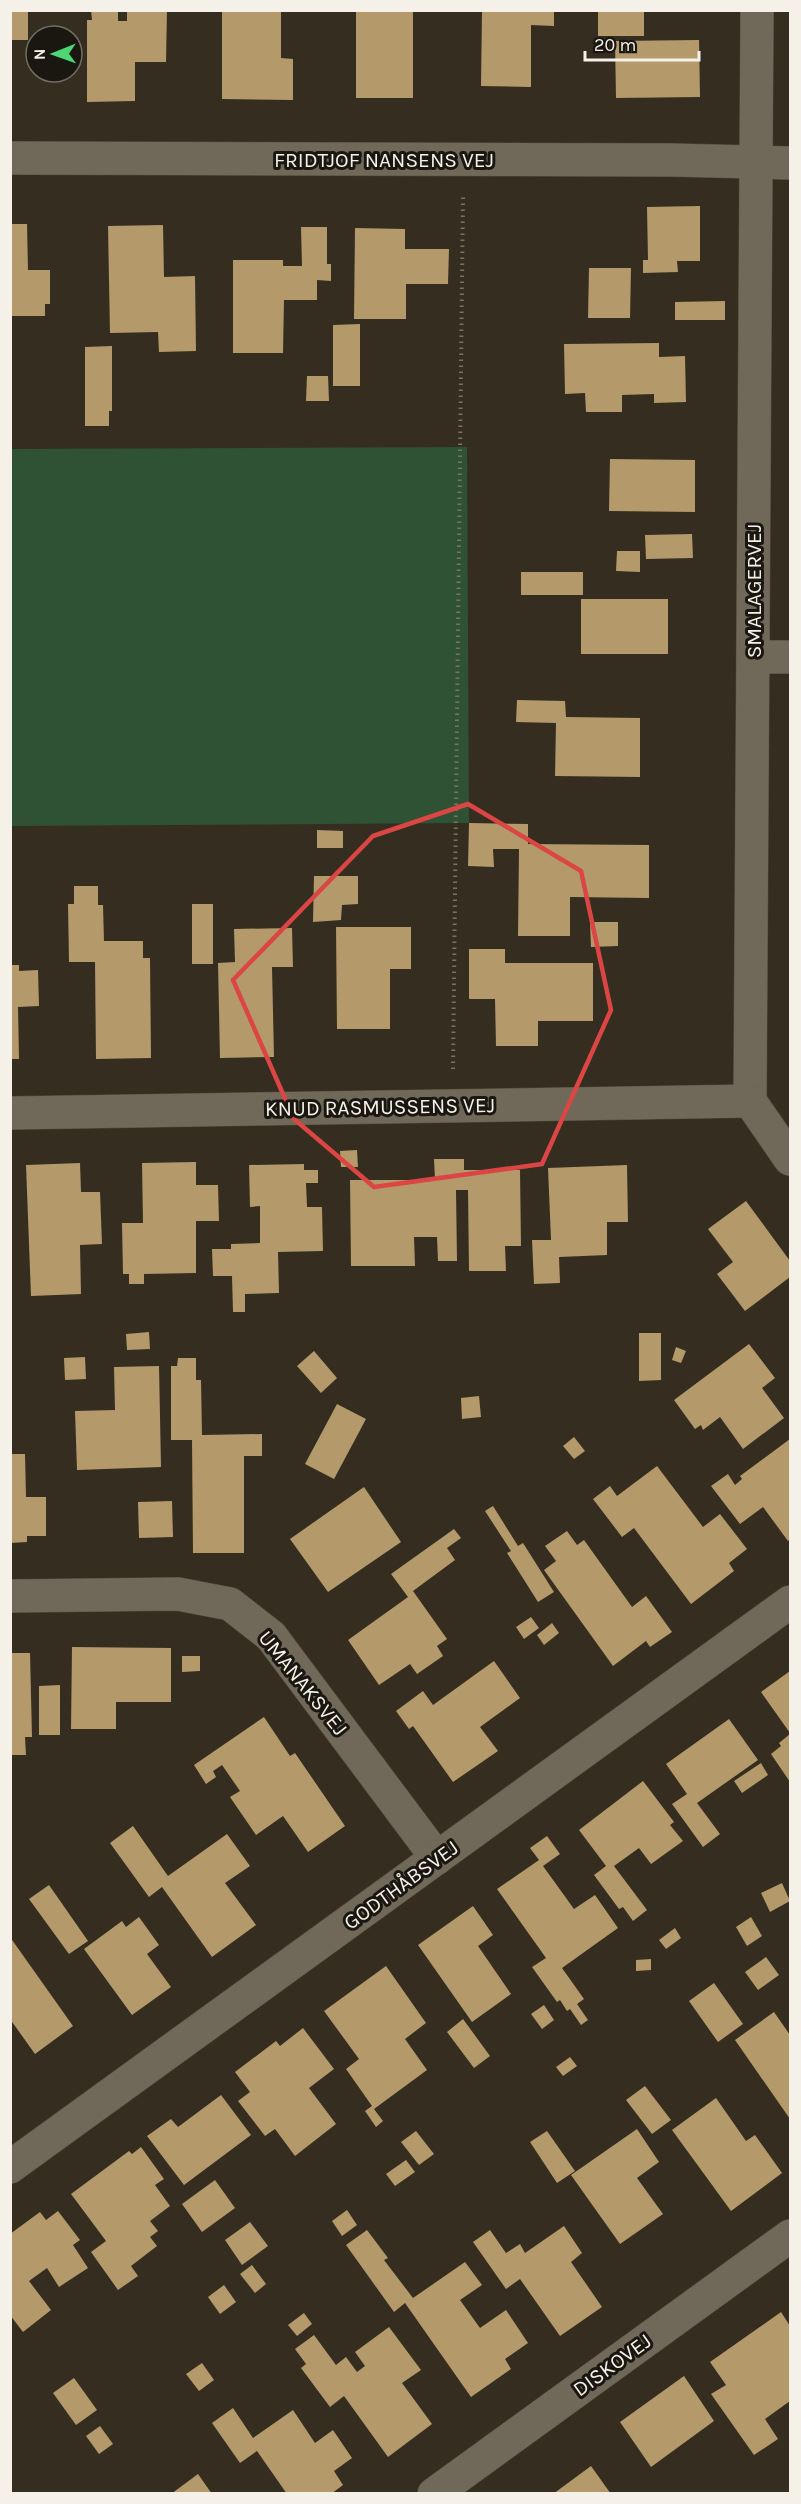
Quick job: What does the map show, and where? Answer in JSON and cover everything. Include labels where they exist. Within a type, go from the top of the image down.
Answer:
[{"type":"street","name":"SMALAGERVEJ","points":[[750,1101],[757,10]]},
{"type":"street","name":"FRIDTJOF NANSENS VEJ","points":[[10,158],[790,163]]},
{"type":"street","points":[[753,657],[790,657]]},
{"type":"street","name":"KNUD RASMUSSENS VEJ","points":[[10,1113],[750,1101]]},
{"type":"street","points":[[750,1101],[790,1159]]},
{"type":"street","name":"UMANAKSVEJ","points":[[10,1596],[178,1594],[230,1604],[271,1636],[437,1858]]},
{"type":"street","name":"GODTHÅBSVEJ","points":[[10,2167],[790,1602]]},
{"type":"street","name":"DISKOVEJ","points":[[434,2493],[790,2236]]},
{"type":"path","points":[[452,1106],[464,161]]},
{"type":"highlighted area","points":[[468,804],[581,871],[611,1010],[542,1164],[374,1187],[294,1119],[233,980],[373,836]]},
{"type":"green space","points":[[467,447],[469,823],[11,826],[11,449]]},
{"type":"building","points":[[10,10],[28,10],[28,24],[24,24],[24,40],[10,40]]},
{"type":"building","points":[[91,10],[118,10],[118,21],[127,21],[127,10],[167,10],[166,62],[135,62],[135,101],[87,102],[87,20],[92,20]]},
{"type":"building","points":[[225,10],[281,12],[281,58],[293,59],[293,100],[222,99],[222,12]]},
{"type":"building","points":[[356,10],[413,10],[413,98],[356,98]]},
{"type":"building","points":[[482,10],[554,10],[554,26],[531,25],[531,87],[481,86]]},
{"type":"building","points":[[598,10],[644,10],[644,36],[598,36]]},
{"type":"building","points":[[699,40],[700,97],[616,98],[615,41]]},
{"type":"building","points":[[700,206],[700,261],[677,261],[678,272],[643,273],[643,260],[648,260],[647,207]]},
{"type":"building","points":[[10,224],[27,224],[28,270],[50,270],[50,304],[45,304],[45,316],[10,316]]},
{"type":"building","points":[[163,225],[164,277],[195,276],[196,351],[159,352],[158,332],[110,333],[108,226]]},
{"type":"building","points":[[301,227],[327,227],[327,264],[331,264],[331,281],[317,280],[317,300],[284,300],[283,353],[233,353],[233,260],[283,260],[283,266],[302,266]]},
{"type":"building","points":[[355,228],[405,229],[405,249],[449,249],[448,284],[406,284],[406,319],[354,319]]},
{"type":"building","points":[[589,268],[631,268],[630,318],[588,318]]},
{"type":"building","points":[[725,301],[725,320],[675,320],[675,302]]},
{"type":"building","points":[[360,324],[360,386],[333,386],[333,325]]},
{"type":"building","points":[[659,343],[659,357],[685,356],[686,402],[654,403],[654,394],[622,395],[622,412],[586,412],[585,393],[565,394],[564,344]]},
{"type":"building","points":[[112,346],[112,411],[109,411],[109,426],[85,426],[85,347]]},
{"type":"building","points":[[307,376],[328,376],[329,401],[306,401]]},
{"type":"building","points":[[610,459],[695,460],[695,512],[609,511]]},
{"type":"building","points":[[692,534],[693,558],[646,559],[645,535]]},
{"type":"building","points":[[617,551],[640,551],[640,572],[616,571]]},
{"type":"building","points":[[521,572],[583,572],[583,595],[521,595]]},
{"type":"building","points":[[581,599],[668,599],[668,654],[581,654]]},
{"type":"building","points":[[517,700],[565,701],[566,717],[640,718],[640,777],[555,776],[556,723],[516,722]]},
{"type":"building","points":[[469,823],[528,824],[528,844],[649,845],[649,898],[570,897],[570,936],[518,936],[519,849],[493,849],[494,867],[468,866]]},
{"type":"building","points":[[317,830],[343,831],[343,848],[317,848]]},
{"type":"building","points":[[314,876],[358,876],[358,904],[342,905],[341,920],[313,922]]},
{"type":"building","points":[[74,886],[98,886],[98,905],[103,905],[104,941],[143,941],[143,958],[150,958],[151,1058],[96,1059],[95,962],[69,962],[68,904],[74,904]]},
{"type":"building","points":[[192,904],[213,904],[213,964],[192,964]]},
{"type":"building","points":[[590,922],[618,922],[618,946],[591,947]]},
{"type":"building","points":[[336,927],[411,927],[411,969],[390,969],[390,1029],[337,1029]]},
{"type":"building","points":[[292,928],[293,967],[272,967],[274,1057],[220,1058],[218,963],[235,962],[234,929]]},
{"type":"building","points":[[469,949],[505,949],[505,963],[593,963],[593,1021],[538,1021],[538,1046],[496,1046],[495,999],[469,999]]},
{"type":"building","points":[[10,965],[19,965],[19,971],[38,970],[39,1006],[18,1007],[19,1059],[10,1059]]},
{"type":"building","points":[[357,1150],[358,1167],[341,1167],[340,1151]]},
{"type":"building","points":[[434,1159],[464,1159],[464,1170],[520,1170],[521,1246],[505,1246],[506,1271],[469,1271],[468,1190],[456,1190],[457,1261],[438,1261],[437,1237],[414,1237],[415,1266],[351,1266],[350,1180],[435,1180]]},
{"type":"building","points":[[196,1162],[196,1185],[218,1185],[219,1221],[196,1221],[196,1273],[144,1274],[144,1284],[129,1284],[129,1274],[123,1274],[122,1223],[143,1223],[142,1163]]},
{"type":"building","points":[[80,1163],[81,1192],[100,1192],[102,1244],[80,1245],[81,1294],[31,1296],[26,1165]]},
{"type":"building","points":[[304,1164],[304,1170],[318,1170],[318,1183],[306,1183],[307,1207],[322,1207],[323,1251],[278,1252],[279,1293],[245,1294],[245,1312],[233,1312],[232,1276],[213,1276],[212,1249],[231,1249],[231,1244],[260,1243],[260,1206],[250,1207],[249,1165]]},
{"type":"building","points":[[627,1165],[628,1222],[607,1222],[607,1255],[559,1257],[560,1283],[534,1284],[532,1240],[551,1240],[548,1168]]},
{"type":"building","points":[[746,1201],[790,1261],[790,1277],[745,1311],[717,1274],[733,1262],[708,1229]]},
{"type":"building","points":[[149,1332],[150,1349],[127,1350],[126,1334]]},
{"type":"building","points":[[639,1333],[661,1333],[661,1380],[639,1381]]},
{"type":"building","points":[[749,1344],[775,1378],[762,1388],[784,1418],[743,1449],[720,1417],[703,1430],[701,1425],[695,1429],[674,1400]]},
{"type":"building","points":[[676,1347],[686,1351],[681,1363],[672,1360]]},
{"type":"building","points":[[314,1351],[337,1378],[321,1393],[297,1366]]},
{"type":"building","points":[[85,1357],[86,1379],[65,1380],[64,1358]]},
{"type":"building","points":[[178,1358],[196,1358],[196,1380],[201,1380],[202,1435],[262,1434],[262,1456],[244,1456],[244,1553],[193,1553],[192,1440],[171,1440],[171,1366],[177,1366]]},
{"type":"building","points":[[159,1366],[161,1467],[77,1470],[75,1411],[115,1410],[114,1367]]},
{"type":"building","points":[[479,1396],[481,1417],[462,1419],[461,1398]]},
{"type":"building","points":[[337,1404],[366,1419],[334,1479],[305,1464]]},
{"type":"building","points":[[574,1437],[585,1451],[574,1459],[563,1446]]},
{"type":"building","points":[[790,1439],[790,1539],[788,1541],[763,1507],[740,1524],[711,1486],[728,1474],[735,1485],[742,1479],[740,1476]]},
{"type":"building","points":[[10,1454],[25,1454],[26,1497],[46,1497],[46,1536],[27,1536],[27,1542],[10,1543]]},
{"type":"building","points":[[657,1466],[703,1527],[720,1514],[747,1549],[729,1563],[734,1571],[691,1604],[634,1528],[622,1537],[593,1499],[610,1486],[617,1496]]},
{"type":"building","points":[[364,1487],[401,1542],[328,1592],[290,1539]]},
{"type":"building","points":[[172,1501],[173,1537],[139,1538],[138,1502]]},
{"type":"building","points":[[493,1506],[518,1546],[523,1543],[554,1592],[538,1602],[507,1553],[511,1551],[485,1511]]},
{"type":"building","points":[[454,1529],[461,1538],[447,1548],[455,1560],[413,1591],[447,1639],[437,1646],[443,1656],[417,1674],[410,1664],[379,1685],[348,1640],[408,1597],[391,1574]]},
{"type":"building","points":[[567,1531],[577,1545],[584,1540],[632,1607],[646,1596],[672,1632],[650,1647],[646,1641],[613,1666],[544,1570],[556,1561],[545,1546]]},
{"type":"building","points":[[531,1617],[539,1628],[524,1639],[516,1627]]},
{"type":"building","points":[[552,1623],[559,1633],[544,1645],[537,1635]]},
{"type":"building","points":[[72,1647],[171,1648],[171,1702],[116,1702],[116,1729],[71,1729]]},
{"type":"building","points":[[10,1653],[30,1653],[32,1737],[25,1737],[26,1755],[10,1755]]},
{"type":"building","points":[[182,1656],[200,1656],[200,1671],[182,1672]]},
{"type":"building","points":[[494,1661],[520,1698],[480,1727],[498,1751],[453,1782],[413,1726],[409,1729],[396,1711],[423,1691],[433,1705]]},
{"type":"building","points":[[790,1671],[790,1733],[761,1692]]},
{"type":"building","points":[[60,1685],[60,1735],[39,1735],[39,1686]]},
{"type":"building","points":[[264,1717],[290,1756],[295,1753],[345,1826],[308,1852],[283,1816],[256,1835],[230,1797],[240,1791],[222,1765],[213,1771],[216,1777],[206,1784],[194,1765]]},
{"type":"building","points":[[729,1719],[758,1760],[697,1803],[720,1834],[703,1847],[672,1804],[687,1794],[666,1764]]},
{"type":"building","points":[[790,1734],[790,1782],[771,1754]]},
{"type":"building","points":[[761,1763],[768,1775],[742,1793],[734,1781]]},
{"type":"building","points":[[643,1781],[674,1822],[670,1825],[683,1841],[651,1864],[639,1848],[614,1866],[647,1910],[633,1921],[623,1907],[619,1909],[594,1875],[606,1866],[579,1830]]},
{"type":"building","points":[[133,1826],[168,1876],[227,1834],[250,1866],[225,1883],[256,1925],[212,1957],[162,1887],[149,1897],[110,1843]]},
{"type":"building","points":[[547,1836],[560,1854],[543,1866],[574,1909],[595,1895],[618,1928],[562,1968],[584,1999],[577,2004],[588,2020],[581,2025],[570,2009],[567,2011],[560,2000],[557,2002],[532,1967],[546,1958],[497,1889],[539,1860],[530,1848]]},
{"type":"building","points":[[782,1883],[790,1901],[770,1912],[761,1893]]},
{"type":"building","points":[[49,1885],[88,1941],[69,1954],[29,1899]]},
{"type":"building","points":[[473,1906],[493,1935],[478,1946],[511,1994],[472,2022],[418,1945]]},
{"type":"building","points":[[139,1917],[159,1945],[147,1954],[171,1987],[132,2015],[84,1949],[122,1921],[126,1927]]},
{"type":"building","points":[[751,1917],[762,1936],[747,1946],[736,1927]]},
{"type":"building","points":[[675,1928],[681,1938],[666,1949],[659,1940]]},
{"type":"building","points":[[10,1937],[73,2026],[35,2054],[10,2019]]},
{"type":"building","points":[[766,1957],[779,1975],[758,1990],[745,1972]]},
{"type":"building","points":[[651,1959],[651,1970],[636,1971],[636,1960]]},
{"type":"building","points":[[386,1966],[426,2023],[405,2039],[427,2070],[374,2109],[383,2121],[376,2127],[365,2111],[372,2106],[346,2069],[359,2059],[324,2011]]},
{"type":"building","points":[[714,1983],[743,2024],[718,2042],[689,2001]]},
{"type":"building","points":[[544,2005],[554,2020],[542,2029],[531,2014]]},
{"type":"building","points":[[774,2012],[790,2035],[790,2119],[735,2040]]},
{"type":"building","points":[[463,2019],[490,2056],[474,2068],[447,2032]]},
{"type":"building","points":[[303,2028],[334,2069],[309,2088],[336,2124],[295,2156],[275,2129],[265,2136],[238,2101],[250,2092],[235,2072],[276,2041],[280,2046]]},
{"type":"building","points":[[570,2057],[577,2066],[563,2076],[556,2067]]},
{"type":"building","points":[[645,2086],[671,2120],[652,2134],[626,2100]]},
{"type":"building","points":[[221,2095],[251,2135],[184,2185],[147,2136],[171,2119],[178,2127]]},
{"type":"building","points":[[716,2098],[746,2141],[755,2135],[782,2173],[731,2211],[672,2130]]},
{"type":"building","points":[[637,2129],[659,2162],[637,2178],[663,2214],[620,2244],[571,2175]]},
{"type":"building","points":[[416,2131],[434,2154],[419,2165],[401,2142]]},
{"type":"building","points":[[547,2131],[575,2171],[557,2183],[530,2142]]},
{"type":"building","points":[[141,2147],[164,2179],[155,2185],[170,2206],[150,2221],[158,2231],[150,2237],[157,2246],[131,2266],[138,2276],[118,2290],[91,2252],[106,2241],[71,2194],[129,2151],[132,2154]]},
{"type":"building","points":[[406,2160],[415,2172],[395,2186],[386,2174]]},
{"type":"building","points":[[215,2180],[235,2208],[202,2232],[182,2204]]},
{"type":"building","points":[[347,2210],[357,2225],[342,2236],[332,2221]]},
{"type":"building","points":[[58,2211],[80,2240],[73,2245],[88,2268],[59,2287],[47,2268],[29,2281],[51,2310],[23,2332],[10,2315],[10,2234],[40,2212],[46,2220]]},
{"type":"building","points":[[250,2222],[268,2246],[242,2265],[225,2240]]},
{"type":"building","points":[[564,2226],[582,2253],[571,2262],[602,2307],[560,2336],[520,2279],[506,2289],[473,2242],[490,2230],[506,2253],[520,2244],[525,2253]]},
{"type":"building","points":[[367,2230],[388,2258],[384,2260],[413,2298],[465,2262],[482,2285],[460,2300],[480,2328],[506,2310],[528,2343],[505,2359],[511,2369],[471,2397],[405,2303],[394,2312],[346,2245]]},
{"type":"building","points":[[252,2265],[266,2284],[255,2293],[240,2274]]},
{"type":"building","points":[[224,2285],[236,2302],[220,2314],[208,2297]]},
{"type":"building","points":[[781,2312],[790,2326],[790,2401],[765,2419],[778,2439],[754,2455],[711,2394],[726,2385],[710,2362]]},
{"type":"building","points":[[304,2313],[312,2324],[297,2336],[288,2325]]},
{"type":"building","points":[[389,2327],[421,2370],[402,2383],[432,2424],[388,2457],[344,2396],[330,2407],[301,2368],[306,2364],[295,2349],[314,2335],[336,2365],[346,2357],[357,2372],[365,2366],[355,2352]]},
{"type":"building","points":[[202,2363],[214,2380],[199,2391],[186,2374]]},
{"type":"building","points":[[684,2376],[714,2421],[651,2467],[620,2422]]},
{"type":"building","points":[[74,2378],[97,2410],[76,2425],[53,2393]]},
{"type":"building","points":[[233,2408],[253,2438],[293,2410],[315,2443],[333,2430],[352,2458],[334,2471],[343,2485],[331,2494],[287,2494],[257,2451],[240,2463],[212,2423]]},
{"type":"building","points":[[100,2426],[113,2444],[99,2454],[86,2436]]},
{"type":"building","points":[[591,2466],[611,2494],[553,2494]]},
{"type":"building","points":[[198,2474],[212,2494],[171,2494]]}]
